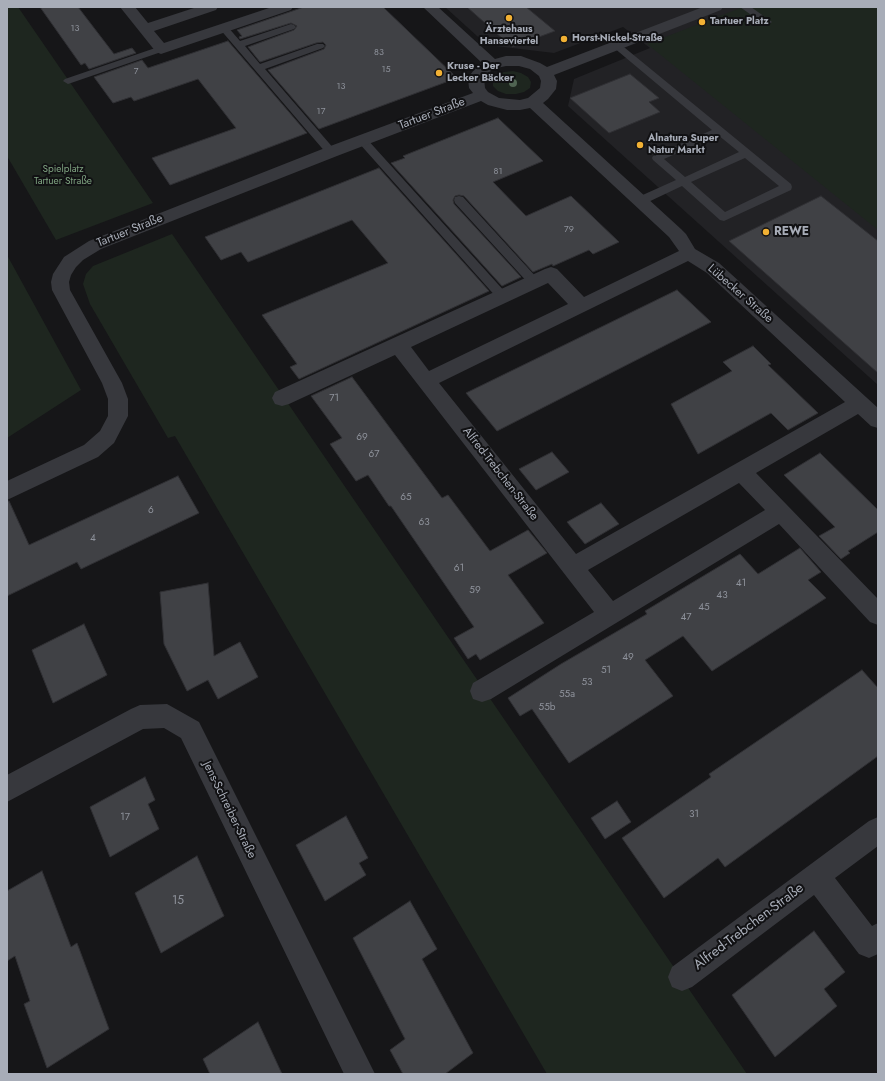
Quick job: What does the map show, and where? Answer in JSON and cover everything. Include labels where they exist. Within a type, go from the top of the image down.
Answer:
[{"type":"street","points":[[127,7],[161,49],[286,7]]},
{"type":"street","points":[[144,29],[212,7]]},
{"type":"street","points":[[430,7],[492,64]]},
{"type":"street","points":[[544,73],[716,7]]},
{"type":"street","points":[[506,61],[521,61],[534,66],[544,73],[549,81],[548,89],[542,96],[533,102],[520,105],[507,105],[494,102],[482,95],[476,88],[476,78],[481,70],[492,64],[506,61]]},
{"type":"street","name":"Tartuer Straße","points":[[7,492],[91,451],[107,437],[118,416],[118,398],[112,383],[61,290],[60,282],[62,274],[70,262],[95,245],[331,152],[482,95]]},
{"type":"street","name":"Lübecker Straße","points":[[533,102],[680,238],[690,253],[713,268],[878,420]]},
{"type":"street","points":[[426,381],[690,253]]},
{"type":"street","points":[[282,398],[551,274],[582,306]]},
{"type":"street","name":"Alfred-Trebchen-Straße","points":[[398,345],[610,615]]},
{"type":"street","points":[[573,567],[860,403]]},
{"type":"street","points":[[741,471],[878,615]]},
{"type":"street","points":[[482,691],[781,512]]},
{"type":"street","name":"Jens-Schreiber-Straße","points":[[7,789],[140,717],[167,716],[190,730],[360,1074]]},
{"type":"street","name":"Alfred-Trebchen-Straße","points":[[682,977],[878,830]]},
{"type":"street","name":"Alfred-Trebchen-Straße","points":[[816,876],[869,944],[878,937]]},
{"type":"lane","points":[[745,7],[767,22]]},
{"type":"lane","points":[[238,45],[291,27]]},
{"type":"lane","points":[[224,28],[331,152]]},
{"type":"lane","points":[[616,45],[787,187],[724,216],[657,158],[719,131]]},
{"type":"lane","points":[[258,68],[320,46]]},
{"type":"lane","points":[[68,81],[161,49]]},
{"type":"lane","points":[[362,140],[502,296]]},
{"type":"lane","points":[[640,201],[746,153]]},
{"type":"lane","points":[[459,200],[534,282]]},
{"type":"shaded area","points":[[445,7],[878,7],[878,385],[568,106],[574,79],[650,48],[623,27],[554,53],[487,45]]},
{"type":"green space","name":"Spielplatz Tartuer Straße","points":[[7,7],[18,7],[153,203],[56,240],[7,156]]},
{"type":"green space","points":[[743,7],[878,7],[878,230],[647,44]]},
{"type":"green space","points":[[513,71],[528,77],[531,82],[530,88],[524,92],[516,94],[506,94],[498,91],[493,86],[493,80],[496,75]]},
{"type":"green space","points":[[172,234],[747,1074],[547,1074],[175,436],[168,438],[90,304],[83,284],[86,274],[93,266]]},
{"type":"green space","points":[[7,255],[81,390],[7,438]]},
{"type":"building","points":[[40,7],[78,7],[114,54],[132,48],[136,53],[89,69],[85,63],[81,65]]},
{"type":"building","points":[[304,7],[383,7],[457,78],[319,129],[268,70],[324,49],[326,45],[323,42],[316,43],[260,62],[248,47],[294,30],[297,26],[291,23],[240,39],[239,37],[242,36],[237,30]]},
{"type":"building","name":"Ärztehaus Hanseviertel","points":[[467,7],[526,7],[555,31],[512,47]]},
{"type":"building","points":[[228,41],[307,133],[170,185],[152,158],[236,128],[198,79],[134,101],[131,97],[113,103],[94,77],[142,60],[148,68]]},
{"type":"building","points":[[630,74],[659,98],[649,102],[660,112],[609,133],[570,98]]},
{"type":"building","points":[[498,118],[543,161],[493,182],[526,216],[571,196],[619,242],[593,254],[589,250],[553,266],[552,264],[533,272],[464,196],[455,196],[453,200],[454,204],[521,277],[502,286],[391,163],[405,158],[403,156]]},
{"type":"building","points":[[379,168],[489,291],[299,379],[290,367],[297,364],[262,315],[388,263],[352,220],[248,262],[241,252],[221,260],[205,237]]},
{"type":"building","points":[[821,196],[878,241],[878,373],[729,241]]},
{"type":"building","points":[[677,290],[711,322],[497,431],[466,393]]},
{"type":"building","points":[[753,346],[771,364],[768,365],[818,413],[788,430],[771,413],[698,454],[671,404],[732,371],[723,362]]},
{"type":"building","points":[[352,377],[442,498],[448,495],[490,551],[528,530],[547,553],[508,575],[544,623],[480,660],[476,654],[468,659],[454,638],[474,627],[368,475],[356,481],[330,444],[342,438],[311,396]]},
{"type":"building","points":[[552,452],[569,472],[536,490],[519,469]]},
{"type":"building","points":[[820,453],[878,510],[878,532],[848,551],[850,553],[841,559],[819,536],[835,527],[784,475]]},
{"type":"building","points":[[178,476],[199,513],[81,569],[77,562],[7,596],[7,501],[9,501],[29,545]]},
{"type":"building","points":[[601,503],[619,524],[585,544],[567,522]]},
{"type":"building","points":[[800,548],[821,572],[808,580],[826,598],[712,671],[683,636],[645,660],[673,696],[569,763],[532,709],[520,716],[508,698],[561,664],[647,614],[645,611],[740,554],[758,574]]},
{"type":"building","points":[[208,583],[214,656],[240,642],[258,677],[218,699],[208,680],[187,691],[164,644],[160,592]]},
{"type":"building","points":[[84,624],[107,675],[53,703],[32,650]]},
{"type":"building","points":[[862,670],[878,688],[878,756],[725,867],[718,858],[664,898],[622,838],[711,777],[709,774]]},
{"type":"building","points":[[145,777],[155,800],[148,804],[159,829],[110,857],[90,807]]},
{"type":"building","points":[[617,801],[631,822],[605,839],[591,818]]},
{"type":"building","points":[[346,816],[368,858],[359,863],[366,875],[325,901],[296,845]]},
{"type":"building","points":[[197,856],[224,916],[161,953],[135,893]]},
{"type":"building","points":[[42,871],[71,947],[77,943],[109,1029],[47,1068],[24,1004],[30,1001],[15,956],[7,961],[7,891]]},
{"type":"building","points":[[410,901],[437,949],[422,959],[473,1053],[445,1074],[403,1074],[390,1050],[405,1039],[353,938]]},
{"type":"building","points":[[814,931],[845,972],[824,989],[837,1006],[775,1057],[732,995]]},
{"type":"building","points":[[258,1022],[282,1074],[210,1074],[203,1059]]},
{"type":"place","name":"Ärztehaus Hanseviertel","points":[[509,18]]},
{"type":"place","name":"Tartuer Platz","points":[[702,22]]},
{"type":"place","name":"Horst-Nickel-Straße","points":[[564,39]]},
{"type":"place","name":"Kruse - Der Lecker Bäcker","points":[[439,73]]},
{"type":"place","name":"Alnatura Super Natur Markt","points":[[640,145]]},
{"type":"place","name":"REWE","points":[[766,232]]}]
